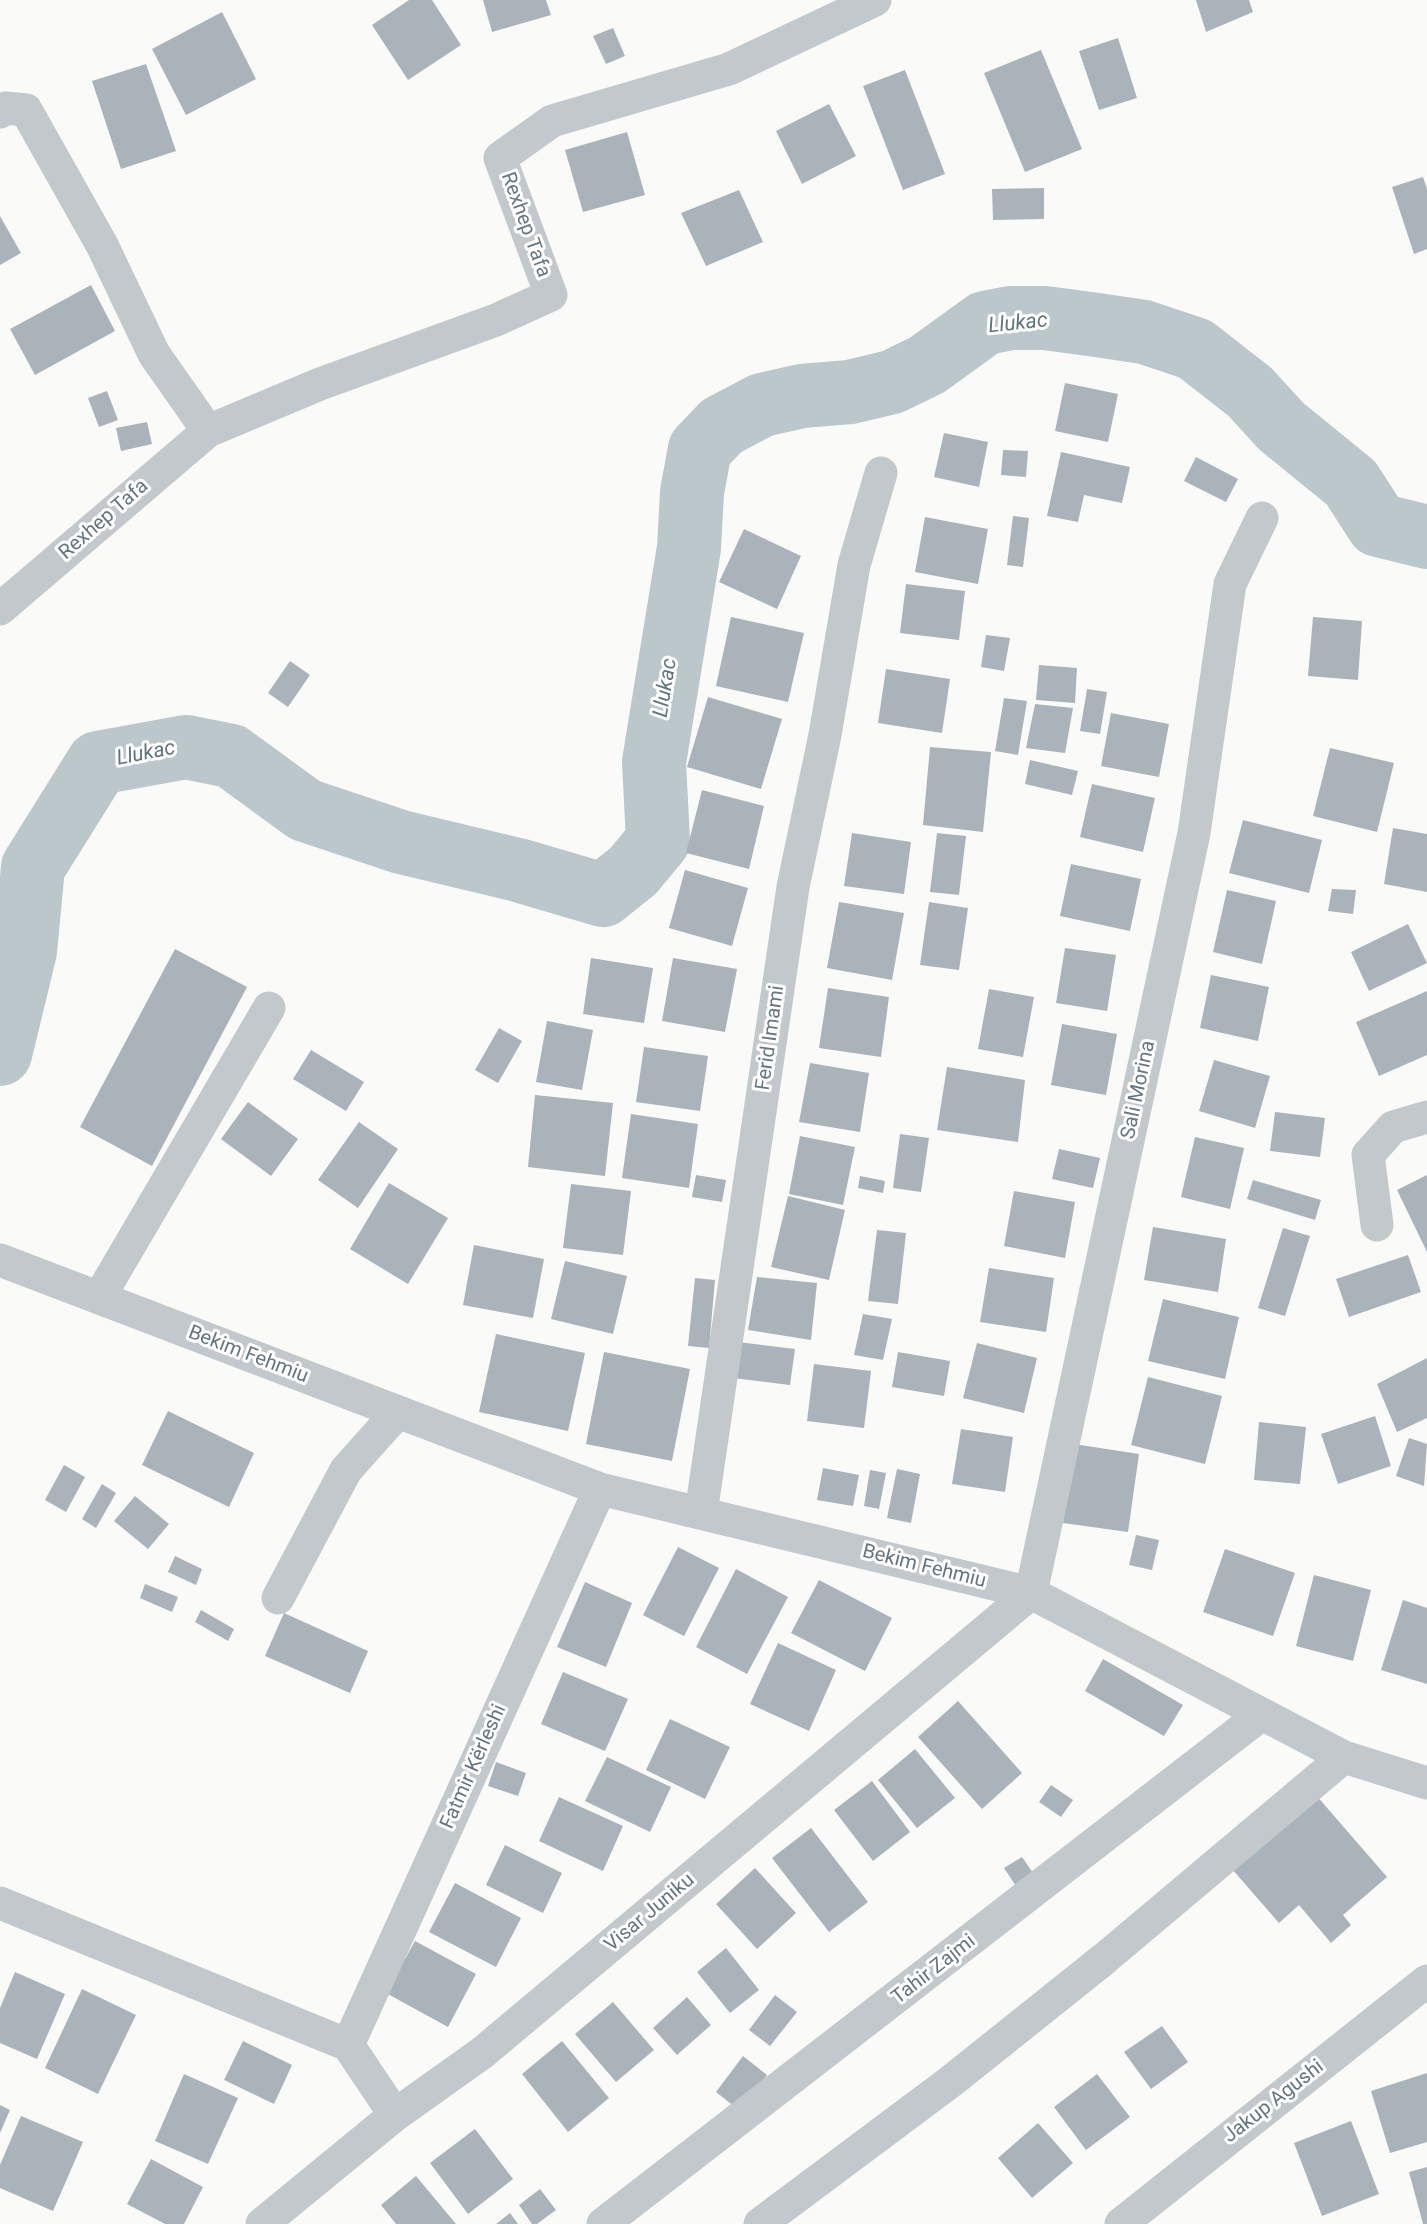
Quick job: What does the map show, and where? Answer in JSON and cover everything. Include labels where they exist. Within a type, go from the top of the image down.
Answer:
[{"type":"street","name":"Rexhep Tafa","points":[[0,609],[208,431],[320,384],[496,320],[551,295],[500,158],[552,121],[729,69],[875,0]]},
{"type":"street","points":[[13,111],[102,245],[154,354],[208,431]]},
{"type":"street","name":"Ferid Imami","points":[[701,1513],[793,887],[825,735],[854,565],[881,473]]},
{"type":"street","name":"Sali Morina","points":[[1031,1593],[1194,833],[1230,584],[1262,518]]},
{"type":"street","points":[[99,1296],[269,1008]]},
{"type":"street","points":[[1377,1225],[1368,1155],[1392,1127],[1427,1117]]},
{"type":"street","name":"Bekim Fehmiu","points":[[0,1260],[600,1489],[1031,1593],[1344,1757],[1427,1783]]},
{"type":"street","points":[[278,1598],[346,1470],[397,1413]]},
{"type":"street","name":"Fatmir Kërleshi","points":[[348,2045],[600,1489]]},
{"type":"street","name":"Visar Juniku","points":[[262,2224],[396,2115],[482,2054],[1031,1593]]},
{"type":"street","name":"Tahir Zajmi","points":[[603,2224],[1263,1714]]},
{"type":"street","points":[[760,2224],[950,2082],[1104,1959],[1344,1757]]},
{"type":"street","points":[[0,1903],[348,2045],[396,2115]]},
{"type":"street","name":"Jakup Agushi","points":[[1138,2218],[1427,1981]]},
{"type":"building","points":[[409,0],[432,0],[461,45],[408,80],[372,25]]},
{"type":"building","points":[[483,0],[546,0],[551,15],[492,32]]},
{"type":"building","points":[[1196,0],[1249,0],[1253,12],[1206,32]]},
{"type":"building","points":[[222,12],[256,79],[186,115],[152,49]]},
{"type":"building","points":[[613,28],[625,56],[606,64],[593,36]]},
{"type":"building","points":[[1118,38],[1137,98],[1099,110],[1079,51]]},
{"type":"building","points":[[1041,50],[1082,149],[1025,172],[984,73]]},
{"type":"building","points":[[146,64],[176,151],[121,169],[92,81]]},
{"type":"building","points":[[905,70],[945,174],[903,190],[863,86]]},
{"type":"building","points":[[829,104],[856,156],[802,184],[776,131]]},
{"type":"building","points":[[627,132],[645,195],[583,212],[565,150]]},
{"type":"building","points":[[1423,177],[1427,189],[1427,249],[1414,254],[1392,187]]},
{"type":"building","points":[[1044,188],[1044,219],[993,220],[992,189]]},
{"type":"building","points":[[739,190],[763,242],[706,266],[681,213]]},
{"type":"building","points":[[0,216],[21,253],[0,265]]},
{"type":"building","points":[[91,285],[115,331],[35,375],[10,329]]},
{"type":"building","points":[[1065,383],[1118,394],[1108,442],[1055,431]]},
{"type":"building","points":[[107,391],[118,420],[99,427],[88,398]]},
{"type":"building","points":[[147,422],[152,444],[121,451],[116,428]]},
{"type":"building","points":[[944,433],[988,442],[979,487],[934,477]]},
{"type":"building","points":[[1003,450],[1028,451],[1026,477],[1001,475]]},
{"type":"building","points":[[1061,452],[1130,467],[1122,503],[1084,495],[1078,522],[1047,516]]},
{"type":"building","points":[[1196,457],[1238,479],[1226,502],[1184,481]]},
{"type":"building","points":[[1013,516],[1029,518],[1023,567],[1007,565]]},
{"type":"building","points":[[925,517],[988,529],[978,584],[915,572]]},
{"type":"building","points":[[744,529],[801,556],[777,609],[719,582]]},
{"type":"building","points":[[906,584],[965,591],[959,640],[900,633]]},
{"type":"building","points":[[731,617],[804,633],[788,702],[716,686]]},
{"type":"building","points":[[1313,617],[1362,621],[1358,680],[1308,676]]},
{"type":"building","points":[[986,635],[1010,638],[1004,671],[981,667]]},
{"type":"building","points":[[290,661],[310,675],[288,707],[268,693]]},
{"type":"building","points":[[1039,665],[1077,668],[1075,703],[1036,700]]},
{"type":"building","points":[[886,669],[950,679],[942,733],[878,723]]},
{"type":"building","points":[[1087,689],[1107,692],[1100,734],[1080,731]]},
{"type":"building","points":[[708,697],[782,719],[761,789],[687,767]]},
{"type":"building","points":[[1004,698],[1027,701],[1018,755],[995,751]]},
{"type":"building","points":[[1035,704],[1073,708],[1065,753],[1026,748]]},
{"type":"building","points":[[1111,713],[1169,724],[1159,777],[1101,766]]},
{"type":"building","points":[[930,747],[991,752],[983,832],[923,825]]},
{"type":"building","points":[[1330,748],[1394,763],[1377,832],[1313,816]]},
{"type":"building","points":[[1030,760],[1078,771],[1072,795],[1025,784]]},
{"type":"building","points":[[1092,784],[1155,798],[1143,852],[1080,837]]},
{"type":"building","points":[[702,790],[764,806],[749,869],[686,853]]},
{"type":"building","points":[[1243,820],[1322,840],[1309,893],[1229,873]]},
{"type":"building","points":[[1393,828],[1427,834],[1427,892],[1384,884]]},
{"type":"building","points":[[852,833],[911,842],[904,894],[844,886]]},
{"type":"building","points":[[937,833],[966,836],[959,895],[930,892]]},
{"type":"building","points":[[1071,864],[1141,879],[1130,931],[1060,916]]},
{"type":"building","points":[[685,870],[748,888],[732,946],[669,928]]},
{"type":"building","points":[[1332,889],[1356,890],[1353,914],[1328,911]]},
{"type":"building","points":[[1227,890],[1276,901],[1262,964],[1213,952]]},
{"type":"building","points":[[839,902],[904,913],[892,980],[827,968]]},
{"type":"building","points":[[929,902],[968,908],[959,970],[920,965]]},
{"type":"building","points":[[1408,924],[1427,963],[1369,991],[1351,952]]},
{"type":"building","points":[[1065,948],[1116,955],[1107,1011],[1056,1003]]},
{"type":"building","points":[[175,949],[247,987],[152,1166],[80,1127]]},
{"type":"building","points":[[591,958],[653,968],[644,1023],[583,1014]]},
{"type":"building","points":[[673,958],[737,969],[725,1032],[662,1021]]},
{"type":"building","points":[[1211,975],[1269,987],[1258,1041],[1200,1028]]},
{"type":"building","points":[[828,988],[889,997],[881,1057],[819,1048]]},
{"type":"building","points":[[989,989],[1034,997],[1023,1057],[978,1049]]},
{"type":"building","points":[[1427,991],[1427,1055],[1379,1076],[1356,1022]]},
{"type":"building","points":[[547,1021],[593,1030],[582,1090],[536,1082]]},
{"type":"building","points":[[1062,1024],[1117,1034],[1106,1095],[1051,1085]]},
{"type":"building","points":[[499,1028],[522,1041],[498,1083],[475,1070]]},
{"type":"building","points":[[644,1047],[708,1056],[700,1111],[636,1102]]},
{"type":"building","points":[[311,1050],[364,1082],[346,1111],[293,1079]]},
{"type":"building","points":[[1214,1060],[1270,1076],[1255,1128],[1199,1111]]},
{"type":"building","points":[[810,1063],[869,1073],[860,1132],[799,1122]]},
{"type":"building","points":[[947,1067],[1025,1080],[1018,1142],[937,1130]]},
{"type":"building","points":[[535,1095],[613,1103],[605,1176],[528,1167]]},
{"type":"building","points":[[248,1102],[298,1139],[271,1176],[221,1139]]},
{"type":"building","points":[[1275,1112],[1325,1118],[1320,1157],[1270,1151]]},
{"type":"building","points":[[631,1114],[698,1124],[689,1188],[622,1178]]},
{"type":"building","points":[[359,1122],[398,1149],[358,1208],[318,1180]]},
{"type":"building","points":[[900,1134],[929,1138],[921,1192],[893,1188]]},
{"type":"building","points":[[800,1136],[855,1147],[843,1205],[789,1194]]},
{"type":"building","points":[[1195,1137],[1244,1148],[1230,1209],[1181,1197]]},
{"type":"building","points":[[1059,1149],[1100,1158],[1093,1188],[1052,1179]]},
{"type":"building","points":[[696,1175],[726,1180],[722,1202],[692,1197]]},
{"type":"building","points":[[1427,1175],[1427,1252],[1397,1190]]},
{"type":"building","points":[[860,1176],[885,1181],[883,1193],[858,1188]]},
{"type":"building","points":[[1253,1180],[1321,1200],[1315,1220],[1247,1199]]},
{"type":"building","points":[[389,1183],[448,1218],[408,1284],[350,1249]]},
{"type":"building","points":[[571,1184],[631,1191],[623,1255],[563,1248]]},
{"type":"building","points":[[1014,1191],[1075,1202],[1065,1258],[1004,1246]]},
{"type":"building","points":[[788,1196],[845,1210],[829,1280],[771,1267]]},
{"type":"building","points":[[1153,1227],[1226,1239],[1218,1292],[1144,1280]]},
{"type":"building","points":[[1283,1228],[1310,1236],[1285,1316],[1258,1308]]},
{"type":"building","points":[[877,1230],[906,1233],[898,1304],[868,1301]]},
{"type":"building","points":[[474,1245],[544,1259],[533,1318],[463,1305]]},
{"type":"building","points":[[1408,1255],[1421,1292],[1349,1317],[1336,1279]]},
{"type":"building","points":[[565,1261],[627,1276],[613,1334],[551,1319]]},
{"type":"building","points":[[989,1268],[1054,1278],[1046,1332],[980,1322]]},
{"type":"building","points":[[757,1277],[817,1283],[811,1340],[748,1330]]},
{"type":"building","points":[[695,1278],[715,1280],[709,1348],[688,1346]]},
{"type":"building","points":[[1163,1299],[1239,1317],[1225,1379],[1148,1361]]},
{"type":"building","points":[[863,1314],[892,1319],[883,1360],[854,1355]]},
{"type":"building","points":[[496,1334],[585,1353],[568,1431],[479,1412]]},
{"type":"building","points":[[738,1342],[795,1349],[790,1385],[733,1378]]},
{"type":"building","points":[[977,1343],[1037,1358],[1024,1413],[963,1398]]},
{"type":"building","points":[[604,1352],[690,1369],[672,1461],[586,1444]]},
{"type":"building","points":[[898,1352],[950,1361],[944,1396],[892,1387]]},
{"type":"building","points":[[1427,1358],[1427,1418],[1397,1432],[1377,1384]]},
{"type":"building","points":[[814,1364],[871,1371],[864,1428],[807,1421]]},
{"type":"building","points":[[1148,1377],[1222,1396],[1205,1464],[1131,1445]]},
{"type":"building","points":[[168,1411],[254,1453],[229,1507],[142,1465]]},
{"type":"building","points":[[1375,1416],[1391,1466],[1338,1484],[1321,1434]]},
{"type":"building","points":[[1259,1422],[1306,1427],[1300,1484],[1254,1480]]},
{"type":"building","points":[[961,1429],[1013,1437],[1005,1492],[952,1484]]},
{"type":"building","points":[[1409,1438],[1427,1444],[1424,1486],[1396,1476]]},
{"type":"building","points":[[1074,1444],[1139,1454],[1128,1532],[1063,1523]]},
{"type":"building","points":[[64,1465],[85,1477],[66,1512],[45,1500]]},
{"type":"building","points":[[823,1468],[859,1475],[853,1506],[817,1500]]},
{"type":"building","points":[[897,1469],[920,1474],[911,1523],[887,1518]]},
{"type":"building","points":[[870,1470],[886,1473],[879,1509],[864,1506]]},
{"type":"building","points":[[102,1484],[116,1493],[96,1528],[82,1519]]},
{"type":"building","points":[[135,1496],[169,1524],[148,1549],[114,1521]]},
{"type":"building","points":[[1136,1535],[1159,1540],[1152,1570],[1129,1565]]},
{"type":"building","points":[[678,1547],[719,1568],[684,1636],[643,1615]]},
{"type":"building","points":[[1225,1549],[1295,1573],[1273,1636],[1203,1612]]},
{"type":"building","points":[[175,1556],[202,1569],[196,1585],[168,1572]]},
{"type":"building","points":[[736,1569],[788,1597],[747,1674],[696,1647]]},
{"type":"building","points":[[1314,1575],[1371,1590],[1353,1661],[1296,1646]]},
{"type":"building","points":[[819,1580],[892,1618],[865,1671],[791,1633]]},
{"type":"building","points":[[585,1582],[632,1603],[606,1667],[557,1647]]},
{"type":"building","points":[[145,1584],[178,1597],[172,1612],[140,1598]]},
{"type":"building","points":[[1403,1600],[1427,1608],[1427,1684],[1381,1670]]},
{"type":"building","points":[[201,1610],[234,1629],[228,1641],[195,1622]]},
{"type":"building","points":[[284,1613],[368,1651],[350,1693],[265,1656]]},
{"type":"building","points":[[778,1643],[836,1670],[809,1731],[750,1704]]},
{"type":"building","points":[[1103,1659],[1183,1705],[1164,1736],[1085,1691]]},
{"type":"building","points":[[563,1672],[628,1699],[605,1751],[541,1724]]},
{"type":"building","points":[[958,1701],[1022,1773],[982,1809],[918,1737]]},
{"type":"building","points":[[670,1719],[730,1747],[705,1799],[646,1770]]},
{"type":"building","points":[[915,1749],[955,1798],[917,1828],[878,1780]]},
{"type":"building","points":[[607,1757],[671,1787],[650,1832],[585,1801]]},
{"type":"building","points":[[496,1762],[526,1773],[518,1796],[488,1786]]},
{"type":"building","points":[[872,1781],[910,1832],[873,1861],[834,1810]]},
{"type":"building","points":[[1051,1785],[1073,1800],[1061,1817],[1039,1802]]},
{"type":"building","points":[[1316,1795],[1387,1877],[1343,1915],[1351,1925],[1331,1943],[1299,1905],[1279,1923],[1232,1869]]},
{"type":"building","points":[[559,1797],[623,1826],[603,1871],[539,1841]]},
{"type":"building","points":[[811,1828],[868,1902],[829,1932],[772,1858]]},
{"type":"building","points":[[505,1845],[562,1873],[543,1913],[486,1885]]},
{"type":"building","points":[[1022,1857],[1040,1883],[1022,1895],[1004,1868]]},
{"type":"building","points":[[755,1868],[796,1913],[757,1949],[716,1904]]},
{"type":"building","points":[[455,1883],[521,1918],[496,1967],[429,1932]]},
{"type":"building","points":[[415,1941],[476,1974],[448,2027],[386,1993]]},
{"type":"building","points":[[726,1948],[759,1990],[730,2013],[697,1972]]},
{"type":"building","points":[[15,1972],[65,1994],[37,2059],[0,2043],[0,2008]]},
{"type":"building","points":[[82,1989],[136,2015],[98,2094],[45,2068]]},
{"type":"building","points":[[775,1995],[797,2012],[770,2046],[749,2030]]},
{"type":"building","points":[[687,1997],[711,2025],[677,2055],[653,2028]]},
{"type":"building","points":[[613,2002],[654,2050],[616,2082],[575,2034]]},
{"type":"building","points":[[1162,2026],[1188,2062],[1151,2089],[1124,2052]]},
{"type":"building","points":[[243,2041],[292,2065],[274,2104],[224,2080]]},
{"type":"building","points":[[562,2041],[609,2098],[568,2132],[522,2074]]},
{"type":"building","points":[[743,2056],[767,2075],[740,2111],[716,2092]]},
{"type":"building","points":[[1427,2073],[1427,2142],[1390,2153],[1371,2091]]},
{"type":"building","points":[[184,2074],[238,2098],[208,2164],[155,2141]]},
{"type":"building","points":[[1097,2074],[1130,2117],[1086,2150],[1054,2107]]},
{"type":"building","points":[[0,2105],[10,2110],[0,2133]]},
{"type":"building","points":[[21,2116],[83,2142],[53,2211],[0,2188],[0,2165]]},
{"type":"building","points":[[1351,2121],[1379,2194],[1322,2216],[1294,2143]]},
{"type":"building","points":[[1038,2123],[1073,2163],[1032,2198],[998,2158]]},
{"type":"building","points":[[475,2129],[513,2179],[468,2214],[430,2163]]},
{"type":"building","points":[[151,2159],[203,2187],[184,2224],[165,2224],[127,2204]]},
{"type":"building","points":[[1427,2167],[1427,2224],[1423,2224],[1409,2172]]},
{"type":"building","points":[[416,2176],[456,2224],[396,2224],[381,2205]]},
{"type":"building","points":[[540,2189],[556,2210],[537,2224],[532,2224],[519,2205]]},
{"type":"building","points":[[510,2213],[518,2224],[496,2224]]},
{"type":"waterway","name":"Llukac","points":[[0,1054],[25,951],[33,867],[98,763],[186,747],[231,756],[305,810],[401,842],[518,870],[603,895],[633,871],[658,841],[654,762],[689,548],[692,492],[700,449],[722,426],[762,405],[802,396],[850,392],[892,382],[927,365],[985,323],[1011,318],[1045,318],[1144,332],[1195,349],[1250,392],[1281,426],[1351,483],[1378,525],[1427,537]]}]
